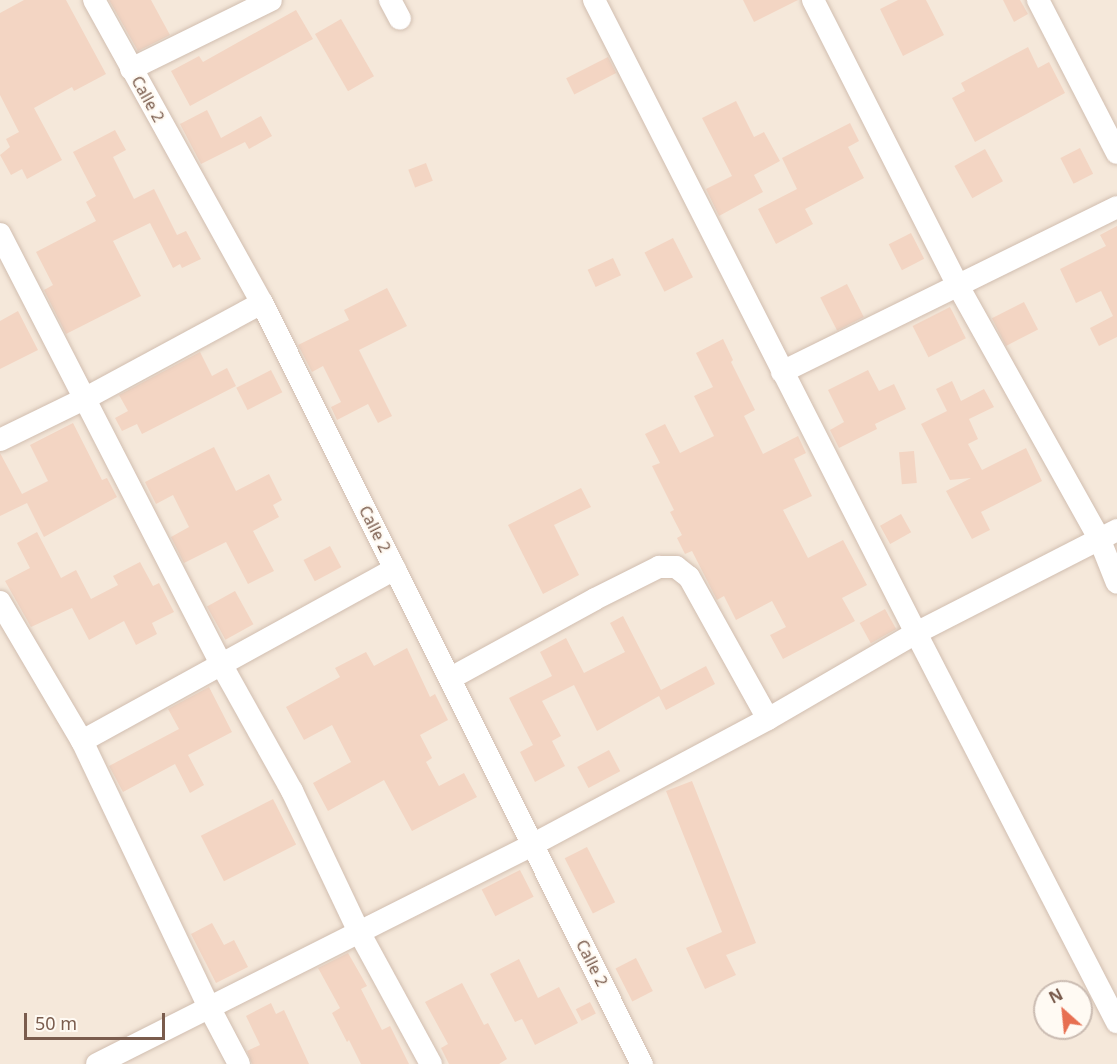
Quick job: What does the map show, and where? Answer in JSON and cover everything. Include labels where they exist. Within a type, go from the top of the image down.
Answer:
[{"type":"street","name":"Calle 2","points":[[94,0],[262,303],[642,1064]]},
{"type":"street","points":[[131,69],[271,0]]},
{"type":"street","points":[[594,0],[782,372],[1117,1022]]},
{"type":"street","points":[[813,0],[957,284],[1108,534],[1117,584]]},
{"type":"street","points":[[1038,0],[1117,153]]},
{"type":"street","points":[[782,372],[1117,207]]},
{"type":"street","points":[[0,234],[221,664],[291,791],[359,932],[431,1064]]},
{"type":"street","points":[[0,441],[86,398],[262,303]]},
{"type":"street","points":[[97,1064],[532,845],[768,719],[916,633],[1108,534]]},
{"type":"street","points":[[451,678],[595,599],[659,567],[676,567],[689,577],[768,719]]},
{"type":"street","points":[[82,741],[395,569]]},
{"type":"street","points":[[0,602],[82,741],[209,1007],[239,1064]]},
{"type":"shaded area","points":[[0,0],[1117,0],[1117,1064],[0,1064]]},
{"type":"building","points":[[24,0],[66,0],[106,74],[74,91],[72,87],[34,108],[62,160],[27,179],[22,169],[11,175],[0,155],[10,147],[6,139],[19,132],[0,95],[0,13]]},
{"type":"building","points":[[109,0],[151,0],[170,35],[138,51]]},
{"type":"building","points":[[743,0],[798,0],[754,22]]},
{"type":"building","points":[[898,0],[926,0],[944,35],[903,56],[880,9]]},
{"type":"building","points":[[1003,0],[1020,0],[1028,14],[1014,22]]},
{"type":"building","points":[[296,10],[313,39],[190,106],[171,71],[199,56],[203,62]]},
{"type":"building","points":[[341,19],[374,76],[348,91],[315,34]]},
{"type":"building","points":[[1028,47],[1038,68],[1049,62],[1065,93],[975,142],[952,98],[965,91],[961,83]]},
{"type":"building","points":[[608,57],[616,73],[574,94],[566,78]]},
{"type":"building","points":[[736,101],[754,137],[764,132],[780,161],[754,175],[763,192],[719,216],[706,189],[732,176],[702,118]]},
{"type":"building","points":[[207,110],[221,138],[261,116],[272,136],[249,149],[245,142],[201,164],[180,124]]},
{"type":"building","points":[[850,123],[859,141],[848,147],[864,178],[805,209],[813,224],[776,244],[758,209],[797,189],[782,158]]},
{"type":"building","points":[[115,130],[126,150],[113,157],[134,199],[154,189],[177,235],[186,231],[201,259],[182,268],[180,264],[173,268],[150,223],[113,241],[141,296],[66,334],[44,290],[53,285],[36,252],[96,221],[86,202],[96,196],[73,152]]},
{"type":"building","points":[[1080,148],[1093,174],[1074,184],[1060,158]]},
{"type":"building","points":[[985,149],[1003,181],[972,198],[954,166]]},
{"type":"building","points":[[426,163],[433,181],[415,188],[408,170]]},
{"type":"building","points":[[1117,226],[1117,337],[1099,346],[1090,328],[1113,316],[1101,291],[1076,303],[1060,269],[1106,246],[1100,235]]},
{"type":"building","points":[[911,233],[924,259],[902,270],[889,244]]},
{"type":"building","points":[[673,238],[693,277],[664,292],[644,253]]},
{"type":"building","points":[[613,258],[621,275],[596,287],[588,270]]},
{"type":"building","points":[[847,284],[864,317],[837,331],[820,298]]},
{"type":"building","points":[[387,288],[407,326],[359,350],[392,416],[378,423],[368,404],[337,420],[331,407],[341,402],[323,366],[312,372],[298,345],[349,320],[344,310]]},
{"type":"building","points":[[1024,302],[1038,330],[1006,346],[992,318]]},
{"type":"building","points":[[950,307],[966,338],[928,357],[913,326]]},
{"type":"building","points":[[18,311],[38,350],[0,369],[0,321]]},
{"type":"building","points":[[723,339],[733,360],[731,362],[755,410],[744,416],[763,454],[798,436],[806,453],[794,459],[812,496],[783,510],[808,558],[843,540],[867,585],[842,598],[855,621],[783,659],[770,635],[786,627],[772,601],[736,620],[724,596],[717,600],[692,551],[685,554],[677,538],[682,535],[670,512],[674,510],[652,466],[660,463],[645,434],[665,424],[680,453],[714,436],[694,396],[713,387],[696,353]]},
{"type":"building","points":[[200,352],[212,376],[227,368],[236,386],[142,434],[137,424],[122,431],[115,418],[128,411],[119,395]]},
{"type":"building","points":[[271,370],[282,392],[248,410],[236,388]]},
{"type":"building","points":[[868,370],[879,391],[894,384],[906,409],[875,424],[877,429],[839,448],[830,430],[844,422],[828,390]]},
{"type":"building","points":[[952,381],[961,401],[984,389],[994,407],[969,419],[978,439],[968,444],[982,470],[1026,448],[1042,481],[981,512],[990,530],[972,539],[946,491],[971,478],[950,480],[921,424],[947,411],[936,389]]},
{"type":"building","points":[[73,423],[102,480],[107,478],[117,497],[44,537],[27,503],[0,516],[0,453],[22,494],[48,481],[30,445]]},
{"type":"building","points":[[214,447],[236,491],[269,474],[282,500],[273,505],[279,517],[253,531],[274,571],[248,584],[226,542],[184,563],[171,537],[189,527],[173,495],[156,504],[145,482]]},
{"type":"building","points":[[914,451],[917,483],[902,484],[899,452]]},
{"type":"building","points":[[581,488],[591,507],[554,525],[579,575],[543,594],[508,525]]},
{"type":"building","points":[[901,514],[911,532],[890,544],[880,526]]},
{"type":"building","points":[[37,532],[61,578],[76,570],[91,599],[118,585],[113,576],[140,562],[153,586],[159,583],[174,612],[152,623],[157,634],[136,645],[124,621],[89,640],[72,608],[31,627],[5,581],[30,568],[17,543]]},
{"type":"building","points":[[330,546],[341,567],[315,581],[304,560]]},
{"type":"building","points":[[235,591],[253,624],[225,640],[207,607]]},
{"type":"building","points":[[885,609],[896,629],[871,643],[860,623]]},
{"type":"building","points":[[623,616],[661,690],[706,666],[715,684],[666,710],[659,696],[597,731],[574,685],[542,701],[561,736],[552,741],[565,766],[535,782],[520,752],[533,745],[509,698],[552,676],[540,652],[566,638],[584,673],[625,652],[610,623]]},
{"type":"building","points":[[407,648],[430,697],[435,694],[448,720],[420,735],[432,758],[426,762],[439,786],[464,773],[477,797],[412,831],[384,780],[328,811],[313,783],[351,762],[332,725],[304,740],[286,707],[340,677],[335,668],[366,652],[374,666]]},
{"type":"building","points":[[209,687],[232,732],[188,755],[204,785],[190,793],[175,764],[123,792],[109,766],[179,729],[168,709]]},
{"type":"building","points":[[609,750],[620,771],[588,788],[577,767]]},
{"type":"building","points":[[692,781],[756,943],[726,955],[736,975],[705,989],[686,948],[722,932],[666,791]]},
{"type":"building","points":[[273,799],[296,844],[224,881],[201,836]]},
{"type":"building","points":[[587,847],[615,902],[593,914],[565,858]]},
{"type":"building","points":[[520,870],[534,897],[495,916],[482,890]]},
{"type":"building","points":[[212,923],[224,945],[234,940],[248,967],[216,983],[191,934]]},
{"type":"building","points":[[348,953],[367,986],[361,989],[382,1030],[390,1026],[409,1064],[361,1064],[349,1040],[347,1042],[332,1013],[340,1008],[318,968]]},
{"type":"building","points":[[636,958],[653,991],[632,1001],[616,968]]},
{"type":"building","points":[[519,959],[538,998],[559,987],[578,1023],[535,1045],[522,1019],[515,1022],[490,974]]},
{"type":"building","points":[[462,983],[484,1025],[488,1023],[507,1059],[499,1064],[449,1064],[441,1048],[448,1044],[425,1002]]},
{"type":"building","points":[[590,1002],[596,1014],[582,1021],[576,1009]]},
{"type":"building","points":[[271,1003],[276,1014],[284,1010],[309,1064],[252,1064],[247,1051],[260,1045],[246,1016]]}]
